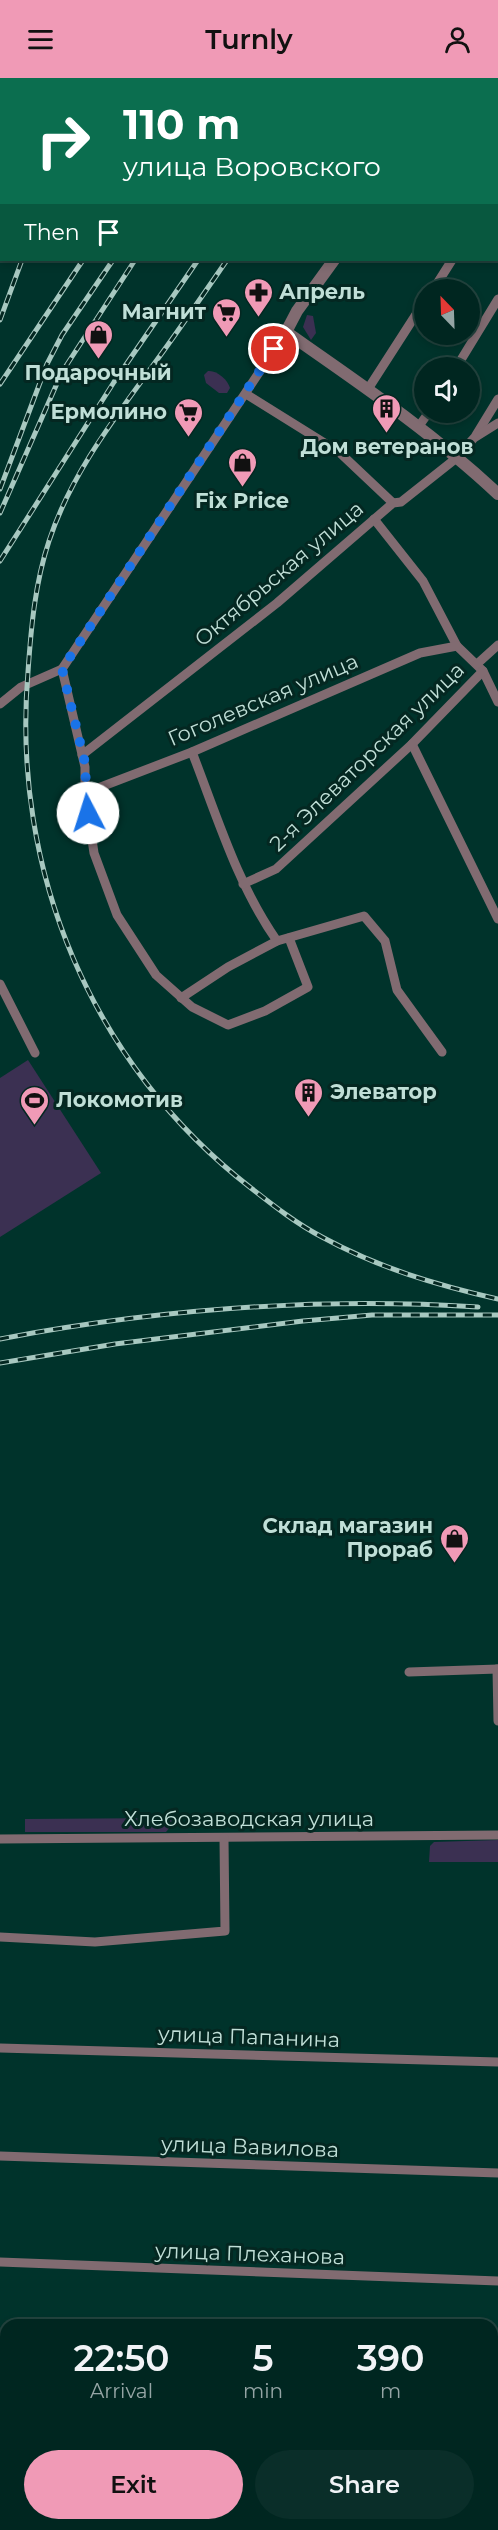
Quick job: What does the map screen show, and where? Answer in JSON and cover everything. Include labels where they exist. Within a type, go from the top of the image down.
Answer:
[{"type":"street","points":[[0,704],[21,687],[62,669],[246,394],[297,311],[333,261]]},
{"type":"street","points":[[440,279],[451,261]]},
{"type":"street","points":[[463,357],[498,299]]},
{"type":"street","points":[[368,389],[414,318]]},
{"type":"street","points":[[286,332],[419,426],[457,456],[498,494]]},
{"type":"street","points":[[246,394],[339,452],[393,503]]},
{"type":"street","points":[[474,438],[498,399]]},
{"type":"street","name":"Октябрьская улица","points":[[82,755],[277,603],[393,503],[401,502],[457,456],[474,438],[498,423]]},
{"type":"street","points":[[374,519],[423,581],[456,646],[480,667],[498,702]]},
{"type":"street","name":"2-я Элеваторская улица","points":[[243,884],[276,868],[412,744],[498,645]]},
{"type":"street","name":"Гоголевская улица","points":[[85,793],[192,752],[420,653],[456,646]]},
{"type":"street","points":[[62,669],[86,767],[85,793],[94,853],[117,915],[156,975],[192,1007],[228,1025],[274,1006],[308,987],[289,938]]},
{"type":"street","points":[[412,744],[498,919]]},
{"type":"street","points":[[192,752],[243,884],[263,922],[277,941]]},
{"type":"street","points":[[181,998],[228,967],[277,941],[364,916],[385,941],[397,990],[442,1052]]},
{"type":"street","points":[[0,984],[35,1053]]},
{"type":"street","points":[[409,1672],[497,1669],[498,1721]]},
{"type":"street","name":"Хлебозаводская улица","points":[[0,1839],[498,1835]]},
{"type":"street","points":[[0,1937],[95,1942],[225,1931],[224,1838]]},
{"type":"street","name":"улица Папанина","points":[[0,2048],[498,2062]]},
{"type":"street","name":"улица Вавилова","points":[[0,2156],[498,2173]]},
{"type":"street","name":"улица Плеханова","points":[[0,2262],[498,2281]]},
{"type":"shaded area","points":[[307,315],[313,316],[316,333],[311,340],[303,327]]},
{"type":"shaded area","points":[[208,371],[215,372],[225,379],[230,388],[227,393],[219,393],[206,383],[204,375]]},
{"type":"shaded area","name":"Локомотив","points":[[28,1060],[101,1173],[0,1237],[0,1078]]},
{"type":"shaded area","points":[[172,1818],[171,1826],[166,1832],[25,1832],[25,1819]]},
{"type":"shaded area","points":[[498,1840],[498,1862],[429,1862],[430,1846],[434,1842]]},
{"type":"railway","points":[[0,320],[22,261]]},
{"type":"railway","points":[[0,384],[82,261]]},
{"type":"railway","points":[[0,489],[47,364],[62,335],[112,261]]},
{"type":"railway","points":[[0,513],[62,372],[134,261]]},
{"type":"railway","points":[[0,561],[114,382],[197,261]]},
{"type":"railway","points":[[226,261],[81,470],[58,516],[44,557],[34,606],[28,672],[26,747],[33,820],[49,891],[74,959],[106,1023],[147,1084],[195,1139],[260,1195],[295,1221],[322,1237],[386,1267],[452,1288],[498,1299]]},
{"type":"railway","points":[[0,1339],[119,1320],[238,1308],[358,1304],[478,1307]]},
{"type":"railway","points":[[0,1363],[115,1344],[303,1321],[372,1315],[498,1315]]},
{"type":"place","name":"Апрель","points":[[258,318]]},
{"type":"place","name":"Магнит","points":[[227,338]]},
{"type":"place","name":"Подарочный","points":[[98,360]]},
{"type":"place","name":"Дом ветеранов","points":[[387,434]]},
{"type":"place","name":"Ермолино","points":[[188,438]]},
{"type":"place","name":"Fix Price","points":[[242,488]]},
{"type":"place","name":"Элеватор","points":[[309,1118]]},
{"type":"place","name":"Локомотив","points":[[35,1126]]},
{"type":"place","name":"Склад магазин Прораб","points":[[454,1564]]},
{"type":"route","points":[[88,813],[85,793],[86,767],[62,669],[274,349]]}]
